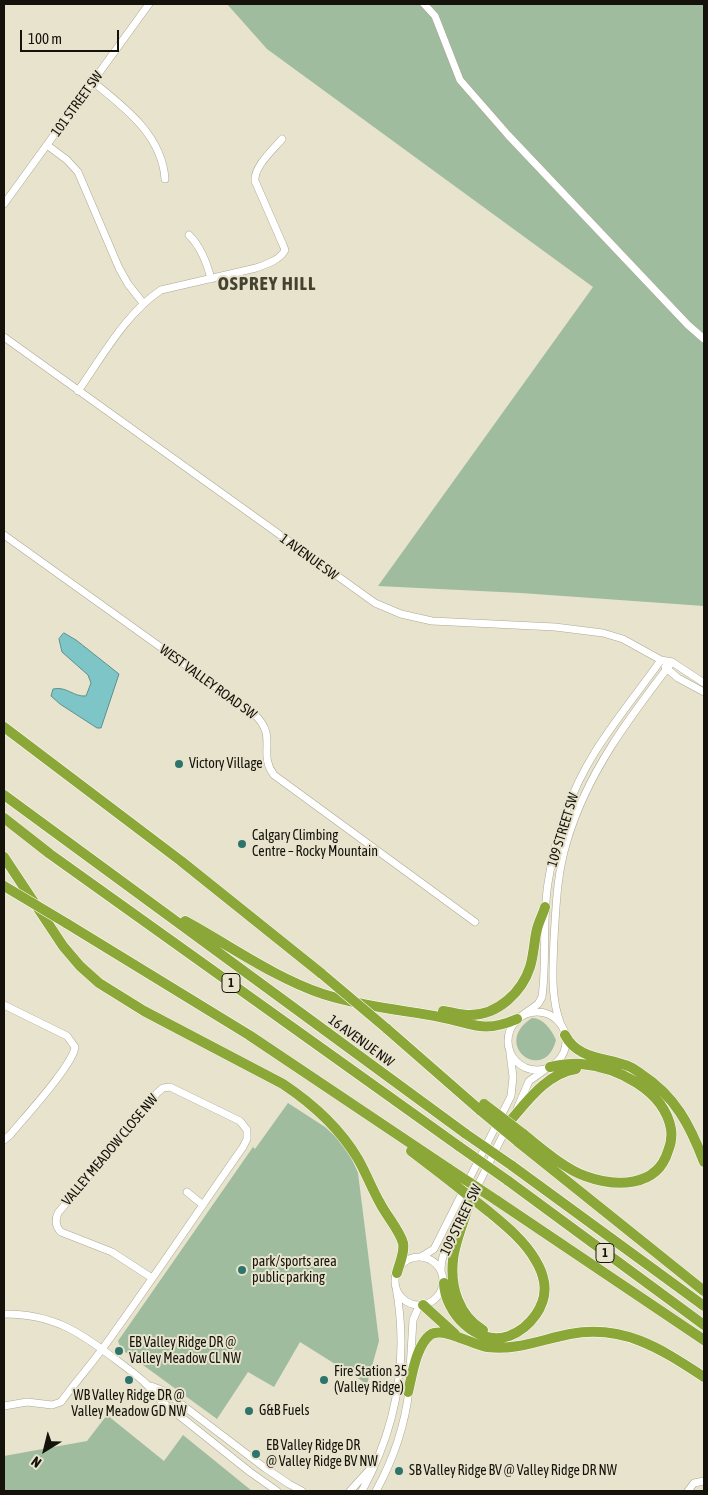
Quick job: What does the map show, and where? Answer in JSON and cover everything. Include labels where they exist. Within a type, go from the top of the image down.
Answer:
[{"type":"highway","points":[[4,727],[181,861],[322,974],[704,1291]]},
{"type":"highway","name":"16 AVENUE NW","points":[[4,795],[305,1017],[704,1306]]},
{"type":"highway","name":"16 AVENUE NW","points":[[4,818],[75,871],[372,1082],[704,1326]]},
{"type":"highway","points":[[4,857],[63,946],[80,966],[99,983],[144,1011],[283,1084],[307,1100],[334,1125],[358,1159],[380,1203],[401,1238],[403,1252],[397,1273]]},
{"type":"highway","points":[[4,886],[249,1036],[365,1114],[447,1173],[496,1200],[704,1340]]},
{"type":"highway","points":[[155,906],[275,972],[322,993],[376,1006],[452,1019],[482,1028],[504,1025],[519,1018]]},
{"type":"highway","points":[[414,1012],[443,1011],[475,1014],[489,1011],[509,999],[522,985],[530,968],[537,929],[546,907]]},
{"type":"highway","points":[[565,1035],[569,1043],[579,1051],[628,1066],[651,1080],[674,1102],[689,1125],[704,1162]]},
{"type":"highway","points":[[520,1137],[583,1176],[605,1182],[628,1184],[644,1179],[657,1170],[666,1160],[671,1143],[671,1129],[664,1110],[637,1083],[618,1072],[599,1067],[580,1064],[548,1068]]},
{"type":"highway","points":[[511,1120],[542,1086],[554,1078],[572,1069],[599,1067]]},
{"type":"highway","points":[[444,1283],[450,1309],[458,1320],[487,1337],[498,1337],[508,1336],[525,1328],[534,1318],[542,1302],[544,1282],[535,1260],[514,1234],[447,1173]]},
{"type":"highway","points":[[475,1190],[453,1258],[453,1279],[458,1300],[466,1316],[481,1328],[498,1337]]},
{"type":"highway","points":[[421,1305],[460,1338]]},
{"type":"highway","points":[[408,1392],[419,1352],[425,1340],[430,1335],[438,1332],[488,1347],[516,1346],[588,1332],[631,1336],[663,1351],[704,1377]]},
{"type":"street","name":"101 STREET SW","points":[[4,204],[149,4]]},
{"type":"street","points":[[424,4],[435,16],[460,80],[508,135],[688,325],[704,339]]},
{"type":"street","points":[[93,82],[132,115],[148,135],[161,159],[165,179]]},
{"type":"street","points":[[78,391],[131,317],[143,303],[161,290],[256,268],[284,254],[286,250],[284,244],[254,177],[282,139]]},
{"type":"street","points":[[47,145],[67,160],[78,172],[119,268],[128,284],[143,303]]},
{"type":"street","points":[[189,235],[198,247],[207,265],[211,279]]},
{"type":"street","name":"1 AVENUE SW","points":[[4,337],[366,597],[387,608],[401,614],[432,621],[591,630],[623,639],[661,660],[672,662]]},
{"type":"street","name":"WEST VALLEY ROAD SW","points":[[4,535],[254,714],[262,721],[266,729],[268,739],[267,761],[274,775],[475,922]]},
{"type":"street","points":[[661,660],[666,670],[704,692]]},
{"type":"street","name":"109 STREET SW","points":[[519,1018],[538,1004],[542,997],[546,907],[555,849],[566,812],[580,780],[608,733],[661,660]]},
{"type":"street","points":[[672,662],[704,683]]},
{"type":"street","name":"109 STREET SW","points":[[561,1025],[555,1005],[553,966],[556,899],[567,841],[583,796],[599,764],[672,662]]},
{"type":"street","points":[[4,1005],[67,1036],[75,1048],[73,1055],[60,1074],[4,1140]]},
{"type":"street","points":[[532,1012],[543,1012],[553,1017],[561,1025],[565,1035],[564,1051],[559,1060],[548,1068],[536,1070],[525,1068],[516,1062],[510,1053],[508,1037],[511,1027],[519,1018],[532,1012]]},
{"type":"street","name":"109 STREET SW","points":[[421,1257],[434,1249],[511,1096],[513,1076],[510,1053]]},
{"type":"street","name":"109 STREET SW","points":[[441,1271],[441,1260],[445,1249],[511,1120],[525,1086],[532,1078],[548,1068]]},
{"type":"street","name":"VALLEY MEADOW CLOSE NW","points":[[4,1406],[27,1402],[48,1405],[61,1402],[102,1349],[152,1278],[203,1205],[243,1147],[247,1139],[247,1130],[242,1123],[172,1088],[163,1088],[157,1093],[58,1213],[56,1219],[61,1232],[112,1252],[152,1278]]},
{"type":"street","points":[[187,1192],[203,1205]]},
{"type":"street","points":[[362,1491],[378,1458],[398,1395],[401,1335],[400,1307],[396,1287],[397,1273],[409,1260],[421,1257],[433,1261],[441,1271],[444,1283],[437,1298],[428,1304],[421,1305],[412,1304],[402,1298],[396,1287]]},
{"type":"street","points":[[376,1491],[386,1474],[402,1424],[408,1392],[412,1326],[421,1305]]},
{"type":"street","points":[[4,1314],[27,1315],[54,1321],[81,1334],[150,1386],[167,1406],[277,1491]]},
{"type":"street","points":[[150,1386],[164,1390],[265,1468],[302,1491]]},
{"type":"street","points":[[350,1491],[378,1458]]},
{"type":"street","points":[[688,1491],[694,1483],[704,1481]]},
{"type":"green space","points":[[227,4],[704,4],[704,606],[521,593],[378,586],[593,287],[267,49]]},
{"type":"green space","points":[[532,1018],[540,1020],[547,1025],[556,1040],[550,1053],[542,1059],[532,1060],[524,1056],[518,1049],[516,1039],[521,1029]]},
{"type":"green space","points":[[288,1103],[325,1127],[347,1147],[358,1173],[379,1341],[367,1384],[300,1342],[274,1387],[248,1372],[217,1419],[121,1349],[118,1341],[253,1147],[255,1149]]},
{"type":"green space","points":[[107,1415],[164,1461],[183,1435],[252,1491],[4,1491],[4,1456],[87,1441]]},
{"type":"water","points":[[64,633],[76,640],[119,674],[101,728],[97,728],[51,696],[53,689],[58,688],[77,695],[86,696],[91,683],[88,675],[62,652],[59,639]]},
{"type":"place","name":"Victory Village","points":[[179,764]]},
{"type":"place","name":"Calgary Climbing Centre – Rocky Mountain","points":[[242,844]]},
{"type":"place","name":"park/sports area public parking","points":[[242,1270]]},
{"type":"place","name":"EB Valley Ridge DR @ Valley Meadow CL NW","points":[[119,1351]]},
{"type":"place","name":"WB Valley Ridge DR @ Valley Meadow GD NW","points":[[129,1380]]},
{"type":"place","name":"Fire Station 35 (Valley Ridge)","points":[[324,1380]]},
{"type":"place","name":"G&B Fuels","points":[[249,1411]]},
{"type":"place","name":"EB Valley Ridge DR @ Valley Ridge BV NW","points":[[256,1454]]},
{"type":"place","name":"SB Valley Ridge BV @ Valley Ridge DR NW","points":[[399,1471]]},
{"type":"district","name":"OSPREY HILL","points":[[267,284]]}]
